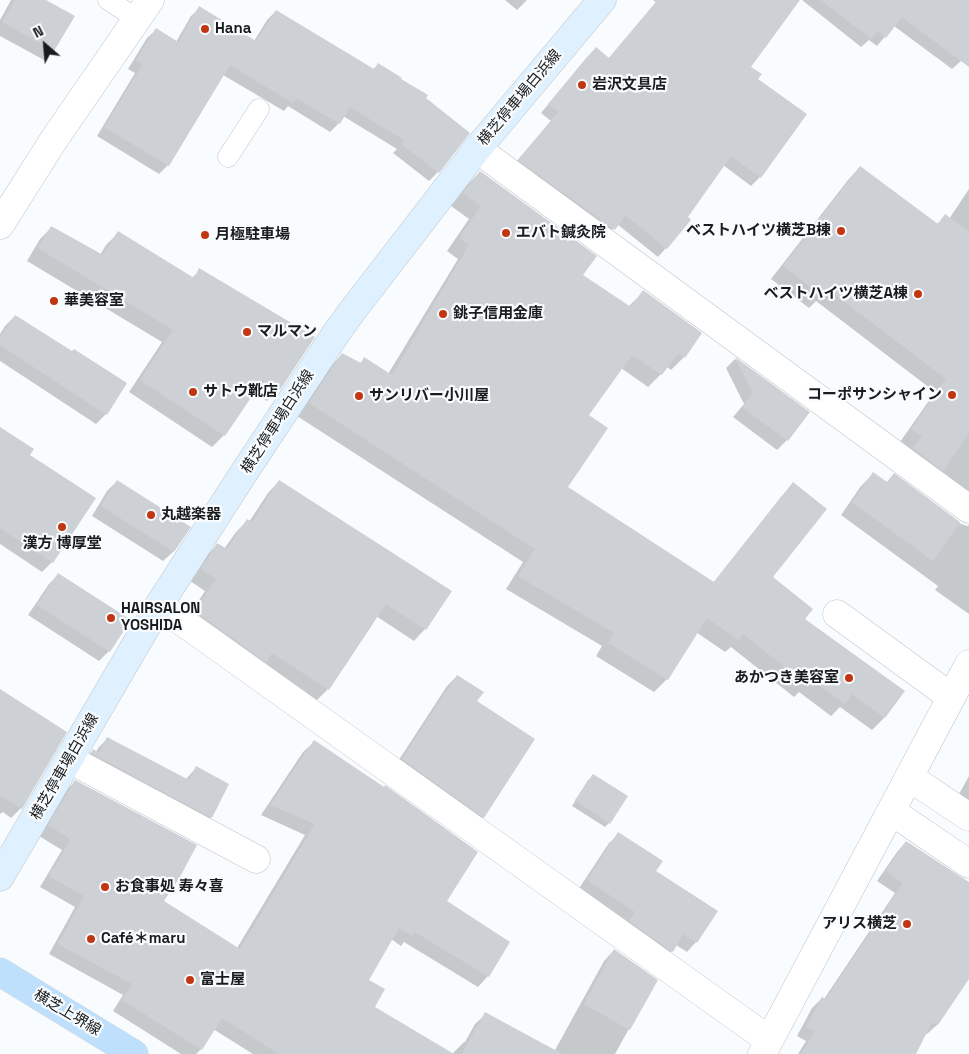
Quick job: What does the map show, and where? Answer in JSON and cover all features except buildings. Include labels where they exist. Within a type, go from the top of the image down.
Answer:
[{"type":"main road","name":"横芝停車場白浜線","points":[[0,877],[159,605],[342,325],[477,149],[602,0]]},
{"type":"main road","name":"横芝上堺線","points":[[0,972],[134,1054]]},
{"type":"street","points":[[0,225],[53,141],[143,9]]},
{"type":"street","points":[[477,149],[969,509]]},
{"type":"street","points":[[159,605],[766,1047],[969,664]]},
{"type":"street","points":[[837,614],[952,697]]},
{"type":"street","points":[[69,759],[256,859]]},
{"type":"street","points":[[909,777],[969,817]]},
{"type":"street","points":[[891,811],[969,864]]},
{"type":"lane","points":[[108,0],[143,9]]},
{"type":"lane","points":[[228,157],[259,109]]},
{"type":"place","name":"Hana","points":[[205,29]]},
{"type":"place","name":"岩沢文具店","points":[[582,85]]},
{"type":"place","name":"ベストハイツ横芝B棟","points":[[841,231]]},
{"type":"place","name":"エバト鍼灸院","points":[[506,233]]},
{"type":"place","name":"月極駐車場","points":[[205,235]]},
{"type":"place","name":"ベストハイツ横芝A棟","points":[[918,294]]},
{"type":"place","name":"華美容室","points":[[54,301]]},
{"type":"place","name":"銚子信用金庫","points":[[443,314]]},
{"type":"place","name":"マルマン","points":[[247,332]]},
{"type":"place","name":"サトウ靴店","points":[[193,392]]},
{"type":"place","name":"コーポサンシャイン","points":[[952,395]]},
{"type":"place","name":"サンリバー小川屋","points":[[359,396]]},
{"type":"place","name":"丸越楽器","points":[[151,515]]},
{"type":"place","name":"漢方 博厚堂","points":[[62,527]]},
{"type":"place","name":"HAIRSALON YOSHIDA","points":[[111,618]]},
{"type":"place","name":"あかつき美容室","points":[[849,678]]},
{"type":"place","name":"お食事処 寿々喜","points":[[105,887]]},
{"type":"place","name":"アリス横芝","points":[[907,924]]},
{"type":"place","name":"Café＊maru","points":[[91,939]]},
{"type":"place","name":"富士屋","points":[[190,980]]}]
